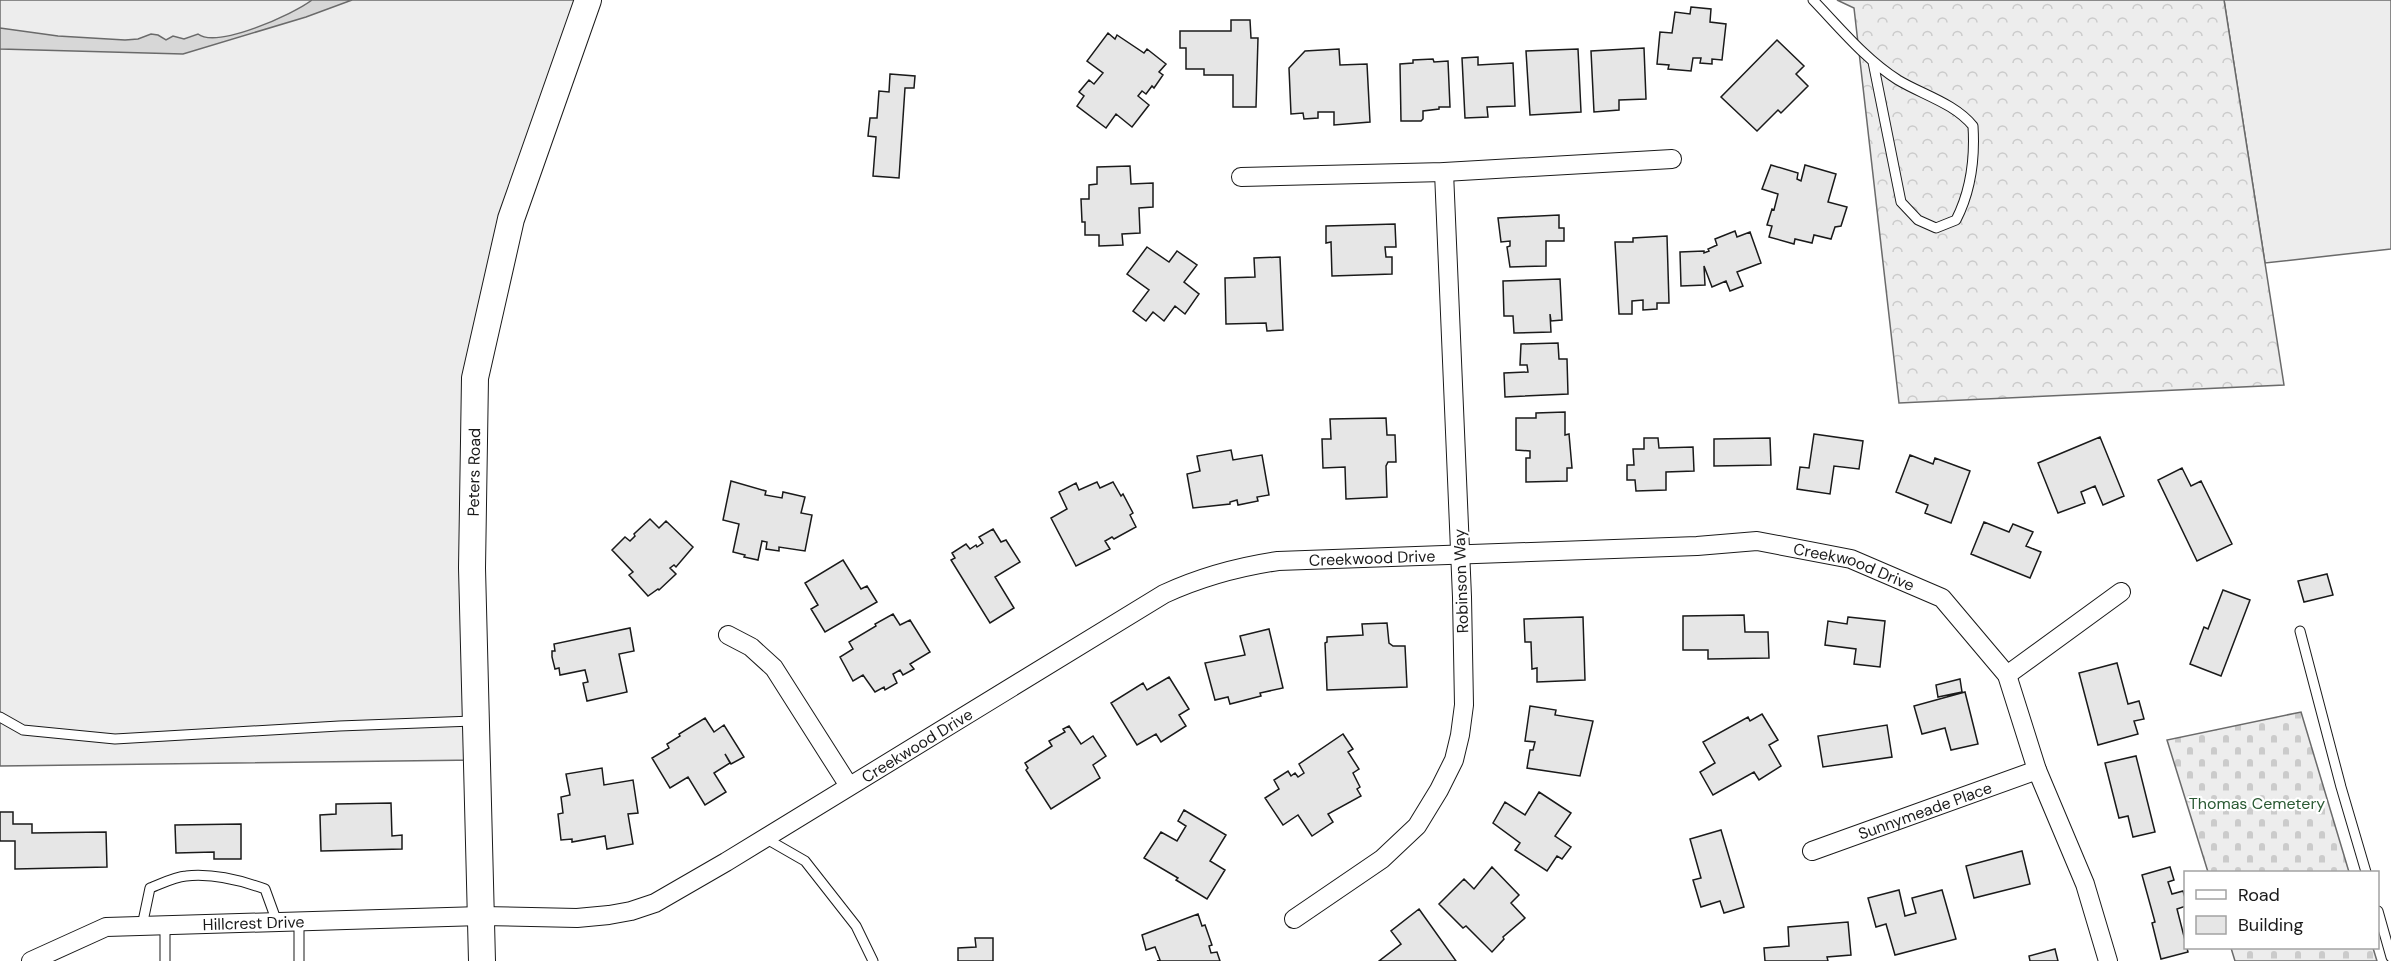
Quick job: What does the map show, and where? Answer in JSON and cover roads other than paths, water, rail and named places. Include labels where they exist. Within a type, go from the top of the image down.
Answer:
[{"type":"street","name":"Peters Road","points":[[482,961],[472,568],[475,378],[511,219],[588,0]]},
{"type":"street","points":[[1241,177],[1444,172],[1672,159]]},
{"type":"street","name":"Robinson Way","points":[[1294,919],[1382,859],[1417,826],[1454,760],[1460,735],[1464,705],[1460,555],[1444,172]]},
{"type":"street","name":"Creekwood Drive","points":[[481,916],[577,918],[631,911],[655,903],[1164,594],[1197,579],[1240,566],[1278,561],[1697,546],[1756,541],[1851,559],[1942,598],[2007,675],[2037,770],[2085,884],[2108,961]]},
{"type":"street","points":[[2007,675],[2121,592]]},
{"type":"street","points":[[728,635],[751,647],[774,668],[849,786]]},
{"type":"street","name":"Sunnymeade Place","points":[[1812,851],[2037,770]]},
{"type":"street","name":"Hillcrest Drive","points":[[31,961],[56,956],[106,927],[481,916]]},
{"type":"lane","points":[[1813,0],[1873,62],[1899,80],[1963,114],[1973,126],[1971,176],[1965,203],[1956,220],[1936,228],[1918,220],[1901,202],[1873,62]]},
{"type":"lane","points":[[2300,632],[2365,871]]},
{"type":"lane","points":[[0,717],[23,730],[115,739],[339,726],[476,721]]},
{"type":"lane","points":[[765,838],[806,861],[856,926],[873,961]]},
{"type":"lane","points":[[142,926],[150,888],[185,876],[213,876],[245,882],[265,889],[277,922]]},
{"type":"lane","points":[[2379,915],[2391,957]]},
{"type":"lane","points":[[298,961],[299,922]]},
{"type":"lane","points":[[165,926],[165,961]]},
{"type":"park label","name":"Thomas Cemetery","points":[[2257,803]]}]
